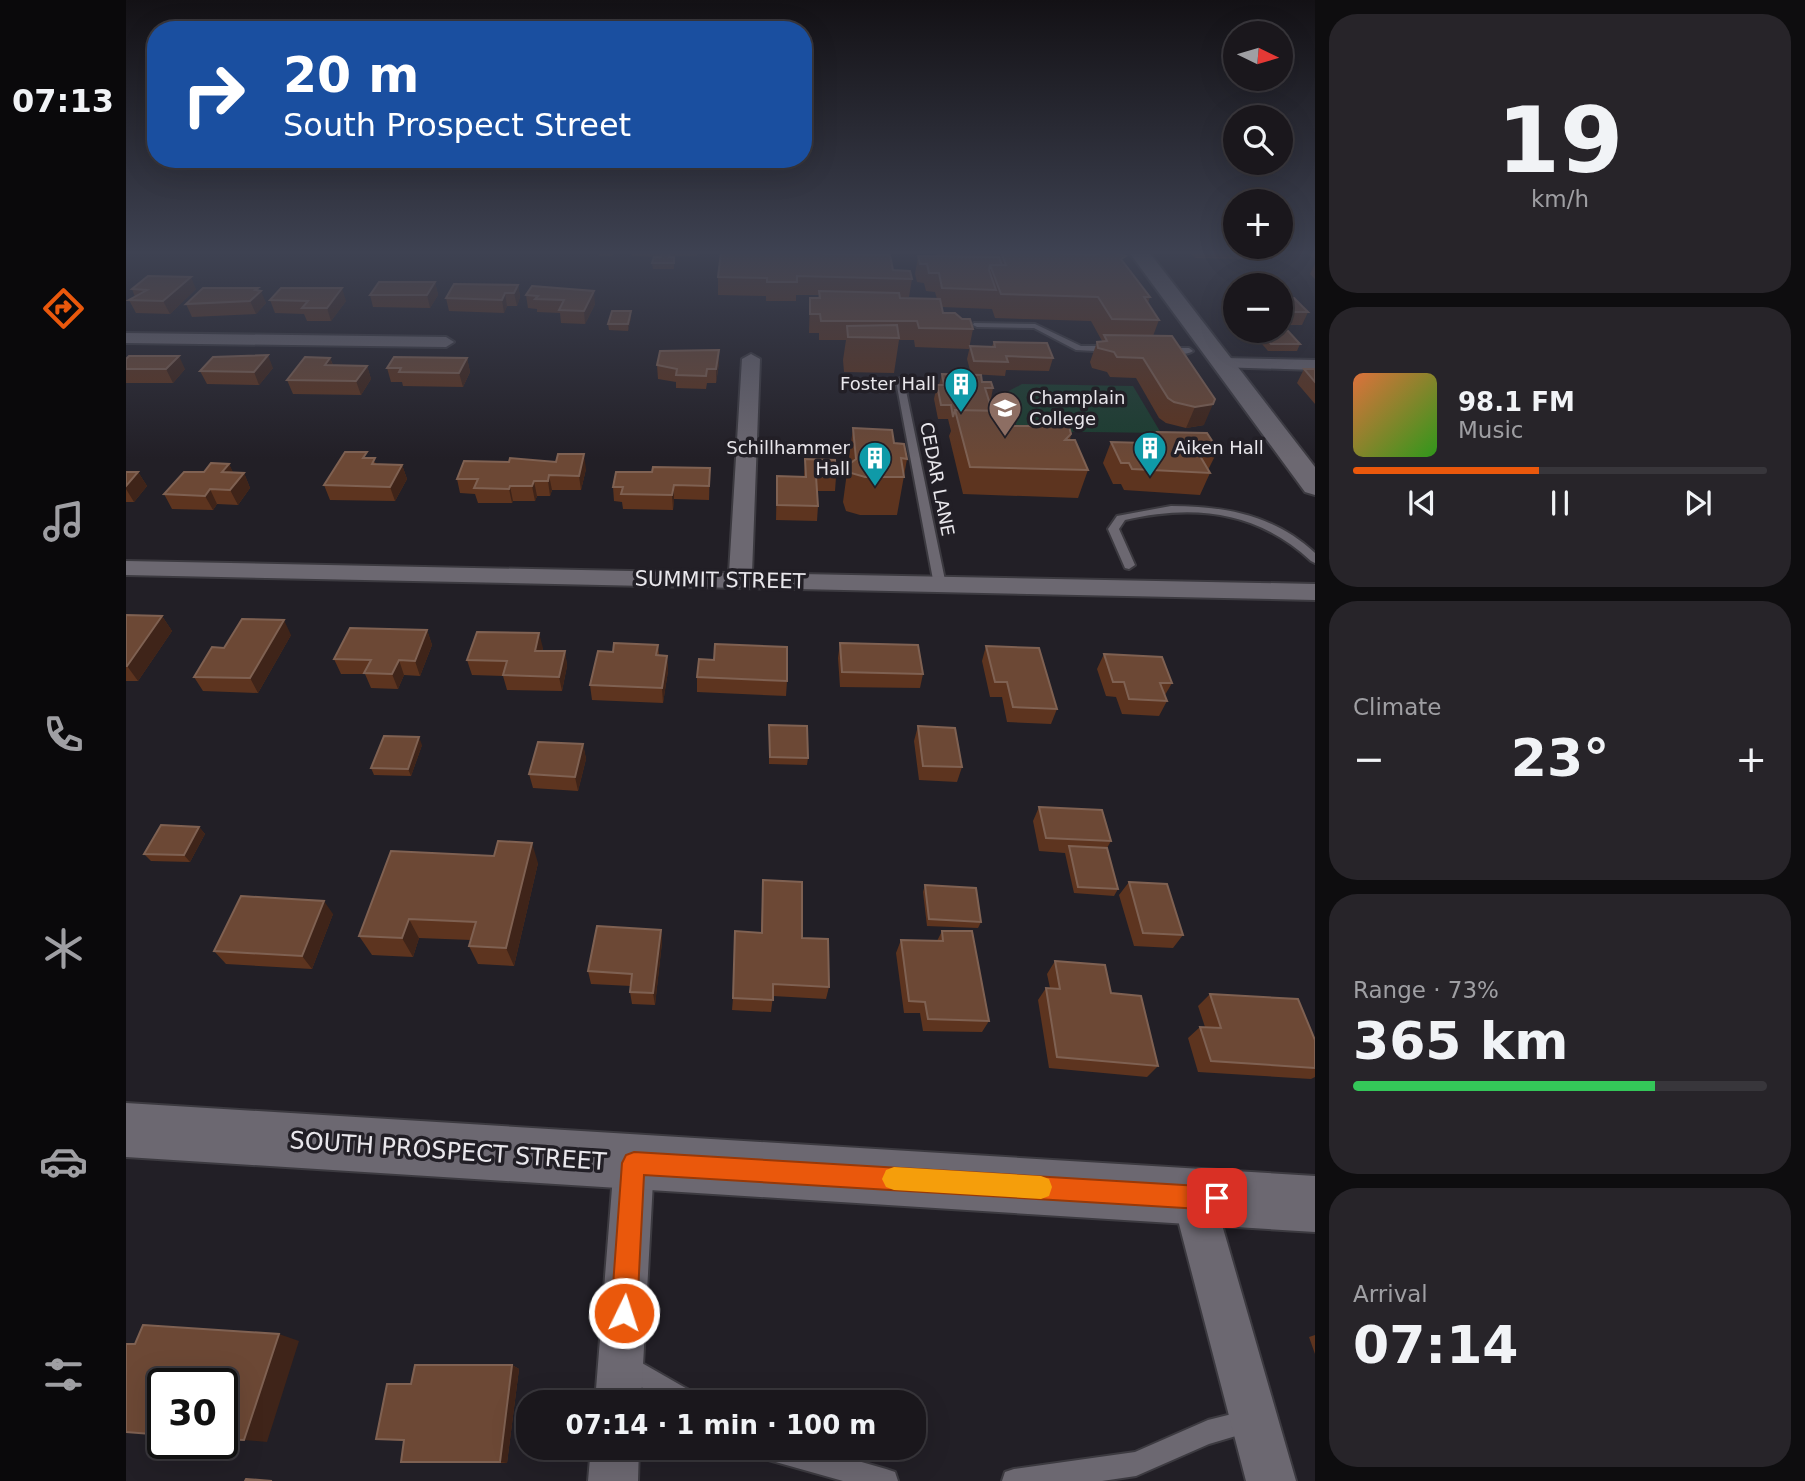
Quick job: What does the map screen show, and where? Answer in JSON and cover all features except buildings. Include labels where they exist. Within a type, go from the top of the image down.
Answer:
[{"type":"street","points":[[1191,321],[1315,486]]},
{"type":"street","points":[[126,338],[446,342]]},
{"type":"street","points":[[740,581],[751,359]]},
{"type":"street","points":[[1223,363],[1315,365]]},
{"type":"street","name":"SUMMIT STREET","points":[[126,568],[1315,592]]},
{"type":"street","name":"SOUTH PROSPECT STREET","points":[[126,1130],[1315,1204]]},
{"type":"street","points":[[620,1382],[634,1163]]},
{"type":"street","points":[[1193,1197],[1271,1481]]},
{"type":"street","points":[[613,1481],[614,1460]]},
{"type":"lane","points":[[977,325],[1035,326],[1079,348],[1127,349]]},
{"type":"lane","points":[[1150,350],[1189,351]]},
{"type":"lane","name":"CEDAR LANE","points":[[900,381],[940,584]]},
{"type":"lane","points":[[1129,565],[1113,528],[1121,519],[1160,511],[1236,515],[1270,525],[1307,550],[1315,559]]},
{"type":"lane","points":[[620,1382],[647,1390]]},
{"type":"lane","points":[[1014,1481],[1136,1464],[1208,1432],[1255,1421]]},
{"type":"lane","points":[[811,1460],[886,1481]]},
{"type":"green space","points":[[1022,384],[1133,386],[1161,433],[1018,431],[1005,393]]},
{"type":"slow traffic","points":[[894,1179],[1041,1187]]},
{"type":"place","name":"Foster Hall","points":[[961,414]]},
{"type":"place","name":"Champlain College","points":[[1005,438]]},
{"type":"place","name":"Aiken Hall","points":[[1150,478]]},
{"type":"place","name":"Schillhammer Hall","points":[[875,488]]},
{"type":"route","points":[[624,1313],[634,1163],[1217,1198]]}]
